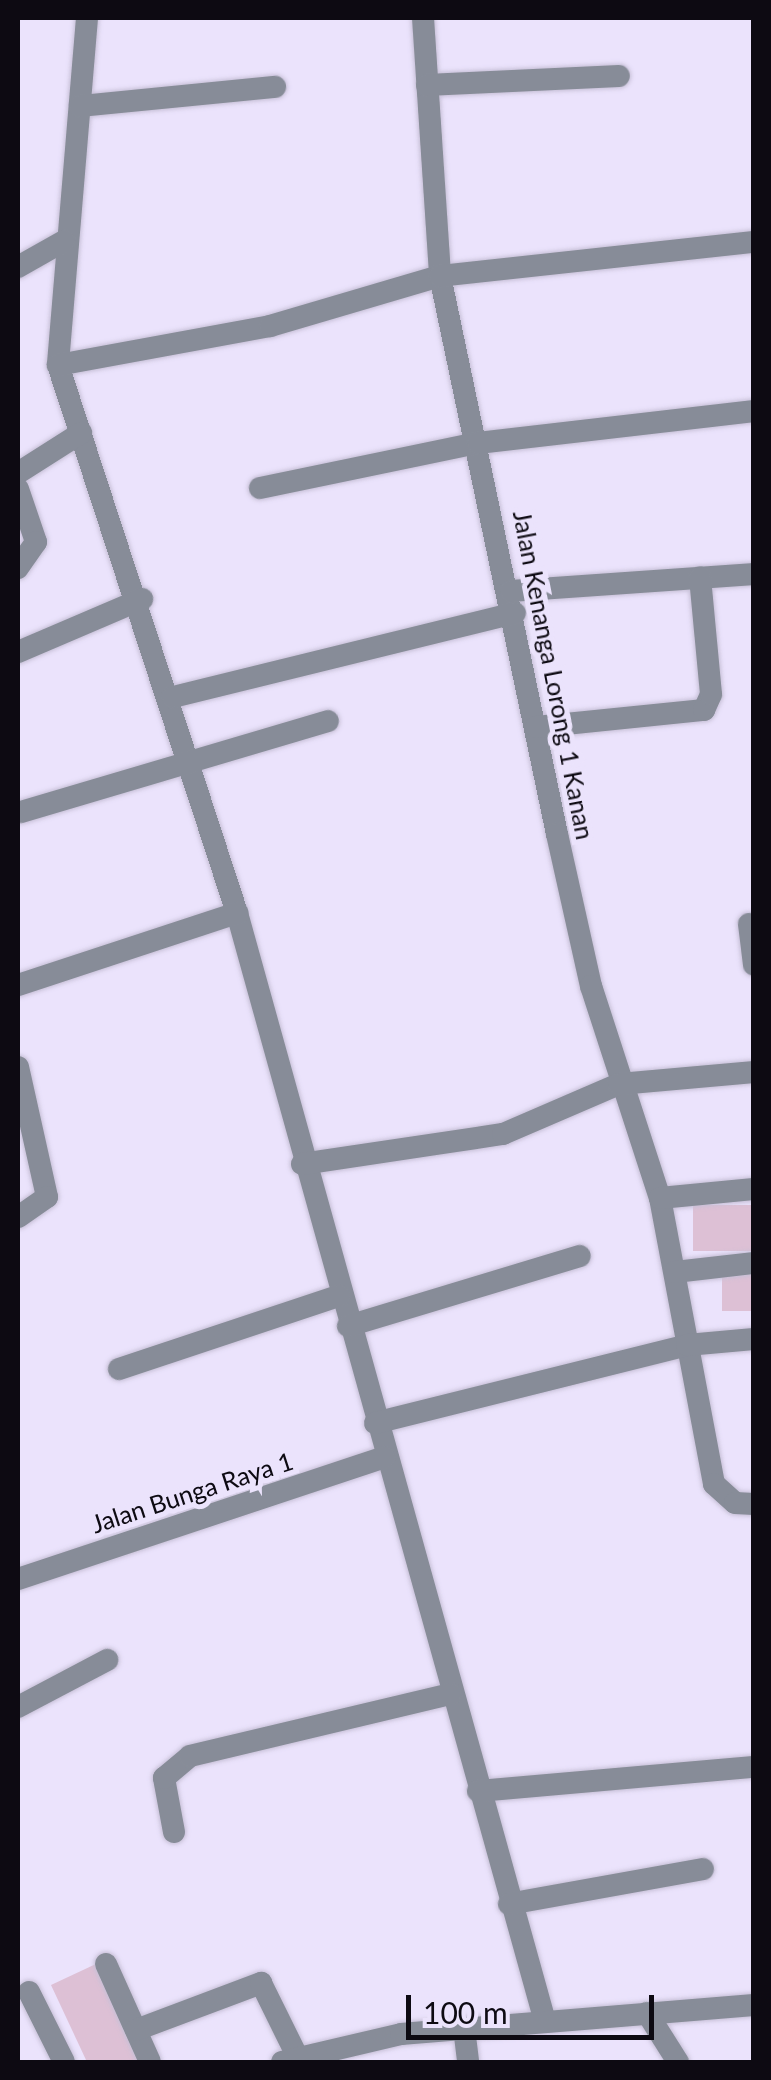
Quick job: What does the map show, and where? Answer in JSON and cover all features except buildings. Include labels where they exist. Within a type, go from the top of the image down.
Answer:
[{"type":"street","points":[[86,18],[64,240],[58,365],[142,600],[238,913],[302,1164],[545,2022]]},
{"type":"street","name":"Jalan Kenanga Lorong 1 Kanan","points":[[422,18],[440,276],[513,602],[536,727],[619,1084],[660,1198],[714,1484],[727,1499],[754,1504]]},
{"type":"street","points":[[426,85],[619,76]]},
{"type":"street","points":[[80,106],[275,87]]},
{"type":"street","points":[[18,267],[64,240]]},
{"type":"street","points":[[58,365],[270,326],[440,276],[754,242]]},
{"type":"street","points":[[260,488],[478,443],[754,411]]},
{"type":"street","points":[[18,474],[81,433]]},
{"type":"street","points":[[18,488],[36,542],[18,568]]},
{"type":"street","points":[[173,697],[513,602],[754,574]]},
{"type":"street","points":[[536,727],[704,710],[711,694],[700,578]]},
{"type":"street","points":[[18,652],[142,600]]},
{"type":"street","points":[[21,812],[191,756],[328,721]]},
{"type":"street","points":[[18,985],[238,913]]},
{"type":"street","points":[[749,924],[754,965]]},
{"type":"street","points":[[18,1067],[47,1197],[18,1217]]},
{"type":"street","points":[[302,1164],[503,1134],[619,1084],[754,1072]]},
{"type":"street","points":[[660,1198],[754,1188]]},
{"type":"street","points":[[348,1326],[580,1256]]},
{"type":"street","points":[[675,1272],[754,1263]]},
{"type":"street","points":[[119,1368],[339,1296]]},
{"type":"street","points":[[375,1423],[687,1345],[754,1339]]},
{"type":"street","name":"Jalan Bunga Raya 1","points":[[18,1579],[384,1458]]},
{"type":"street","points":[[18,1707],[107,1660]]},
{"type":"street","points":[[174,1832],[162,1789],[190,1756],[451,1694]]},
{"type":"street","points":[[478,1791],[754,1766]]},
{"type":"street","points":[[510,1904],[703,1869]]},
{"type":"street","points":[[106,1964],[150,2062]]},
{"type":"street","points":[[136,2030],[261,1983],[274,1994],[290,2060],[464,2028],[754,2005]]},
{"type":"street","points":[[29,1992],[64,2062]]},
{"type":"street","points":[[647,2014],[678,2062]]},
{"type":"street","points":[[464,2028],[468,2062]]}]
